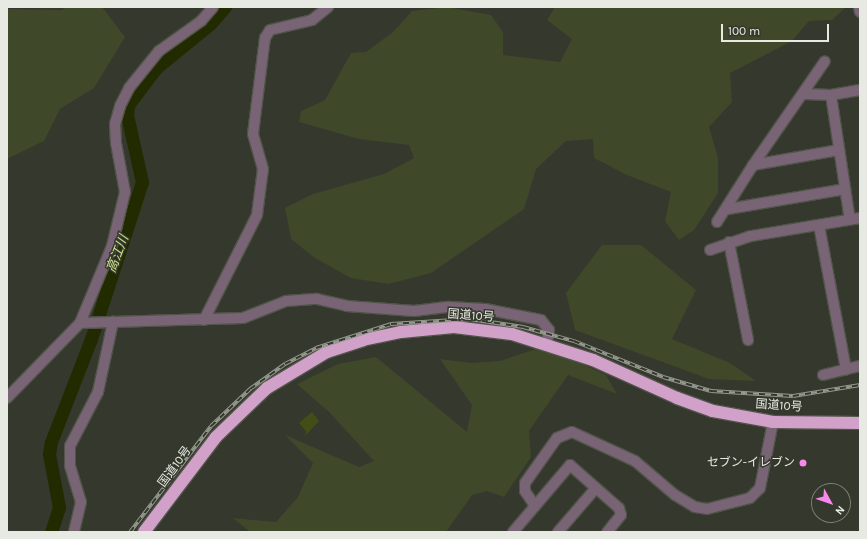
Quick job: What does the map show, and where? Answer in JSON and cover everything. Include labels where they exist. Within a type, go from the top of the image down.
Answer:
[{"type":"highway","name":"国道10号","points":[[144,532],[198,458],[239,412],[267,388],[316,357],[374,337],[431,328],[489,330],[547,343],[694,405],[773,422],[860,423]]},
{"type":"street","points":[[7,398],[80,324],[112,246],[125,192],[116,143],[116,124],[120,106],[129,88],[159,51],[201,21],[213,7]]},
{"type":"street","points":[[204,320],[256,215],[263,169],[253,134],[265,38],[270,30],[312,20],[328,7]]},
{"type":"street","points":[[859,7],[860,12]]},
{"type":"street","points":[[717,222],[728,209],[753,165],[804,94],[825,61]]},
{"type":"street","points":[[804,94],[831,95],[860,90]]},
{"type":"street","points":[[831,95],[850,220]]},
{"type":"street","points":[[753,165],[839,150]]},
{"type":"street","points":[[728,209],[845,189]]},
{"type":"street","points":[[710,250],[729,242],[860,218]]},
{"type":"street","points":[[819,226],[846,370]]},
{"type":"street","points":[[729,242],[748,340]]},
{"type":"street","points":[[80,324],[247,317],[280,302],[313,299],[347,306],[414,311],[474,308],[541,320],[549,330],[547,343]]},
{"type":"street","points":[[74,532],[81,502],[69,453],[97,397],[113,322]]},
{"type":"street","points":[[823,375],[860,366]]},
{"type":"street","points":[[535,506],[524,491],[525,483],[557,438],[572,432],[635,461],[675,495],[695,507],[707,509],[750,498],[760,488],[773,422]]},
{"type":"street","points":[[513,532],[570,465],[621,512],[607,532]]},
{"type":"street","points":[[558,532],[596,488]]},
{"type":"green space","points":[[64,7],[102,7],[125,37],[94,88],[60,109],[44,141],[7,159],[8,9],[63,10]]},
{"type":"green space","points":[[447,7],[491,15],[503,32],[503,55],[560,62],[572,39],[547,20],[555,7],[845,8],[832,20],[809,21],[792,41],[730,73],[732,102],[709,127],[718,158],[718,193],[694,230],[679,240],[665,221],[671,192],[627,175],[594,158],[593,139],[566,141],[536,169],[524,209],[431,273],[388,284],[351,278],[315,258],[291,239],[285,208],[313,194],[384,174],[414,158],[409,145],[359,139],[299,122],[301,111],[325,100],[351,53],[366,52],[393,32],[412,11]]},
{"type":"green space","points":[[602,245],[641,245],[696,290],[672,339],[730,363],[756,381],[709,379],[575,330],[566,293]]},
{"type":"green space","points":[[536,349],[571,359],[606,375],[617,394],[568,375],[529,431],[531,457],[504,497],[487,491],[472,495],[446,532],[250,532],[233,518],[276,522],[298,497],[313,463],[285,435],[359,467],[374,461],[330,413],[297,384],[338,364],[376,357],[467,432],[472,405],[440,359],[471,363],[500,361]]},
{"type":"building","points":[[312,412],[319,421],[305,436],[306,431],[299,423]]},
{"type":"waterway","name":"高江川","points":[[51,532],[59,507],[49,454],[51,442],[91,339],[142,182],[127,115],[128,105],[156,68],[210,24],[225,7]]},
{"type":"railway","points":[[130,532],[211,426],[250,389],[285,364],[316,348],[391,324],[470,319],[523,327],[574,341],[663,377],[711,391],[793,396],[860,385]]},
{"type":"place","name":"セブン-イレブン","points":[[803,463]]}]
